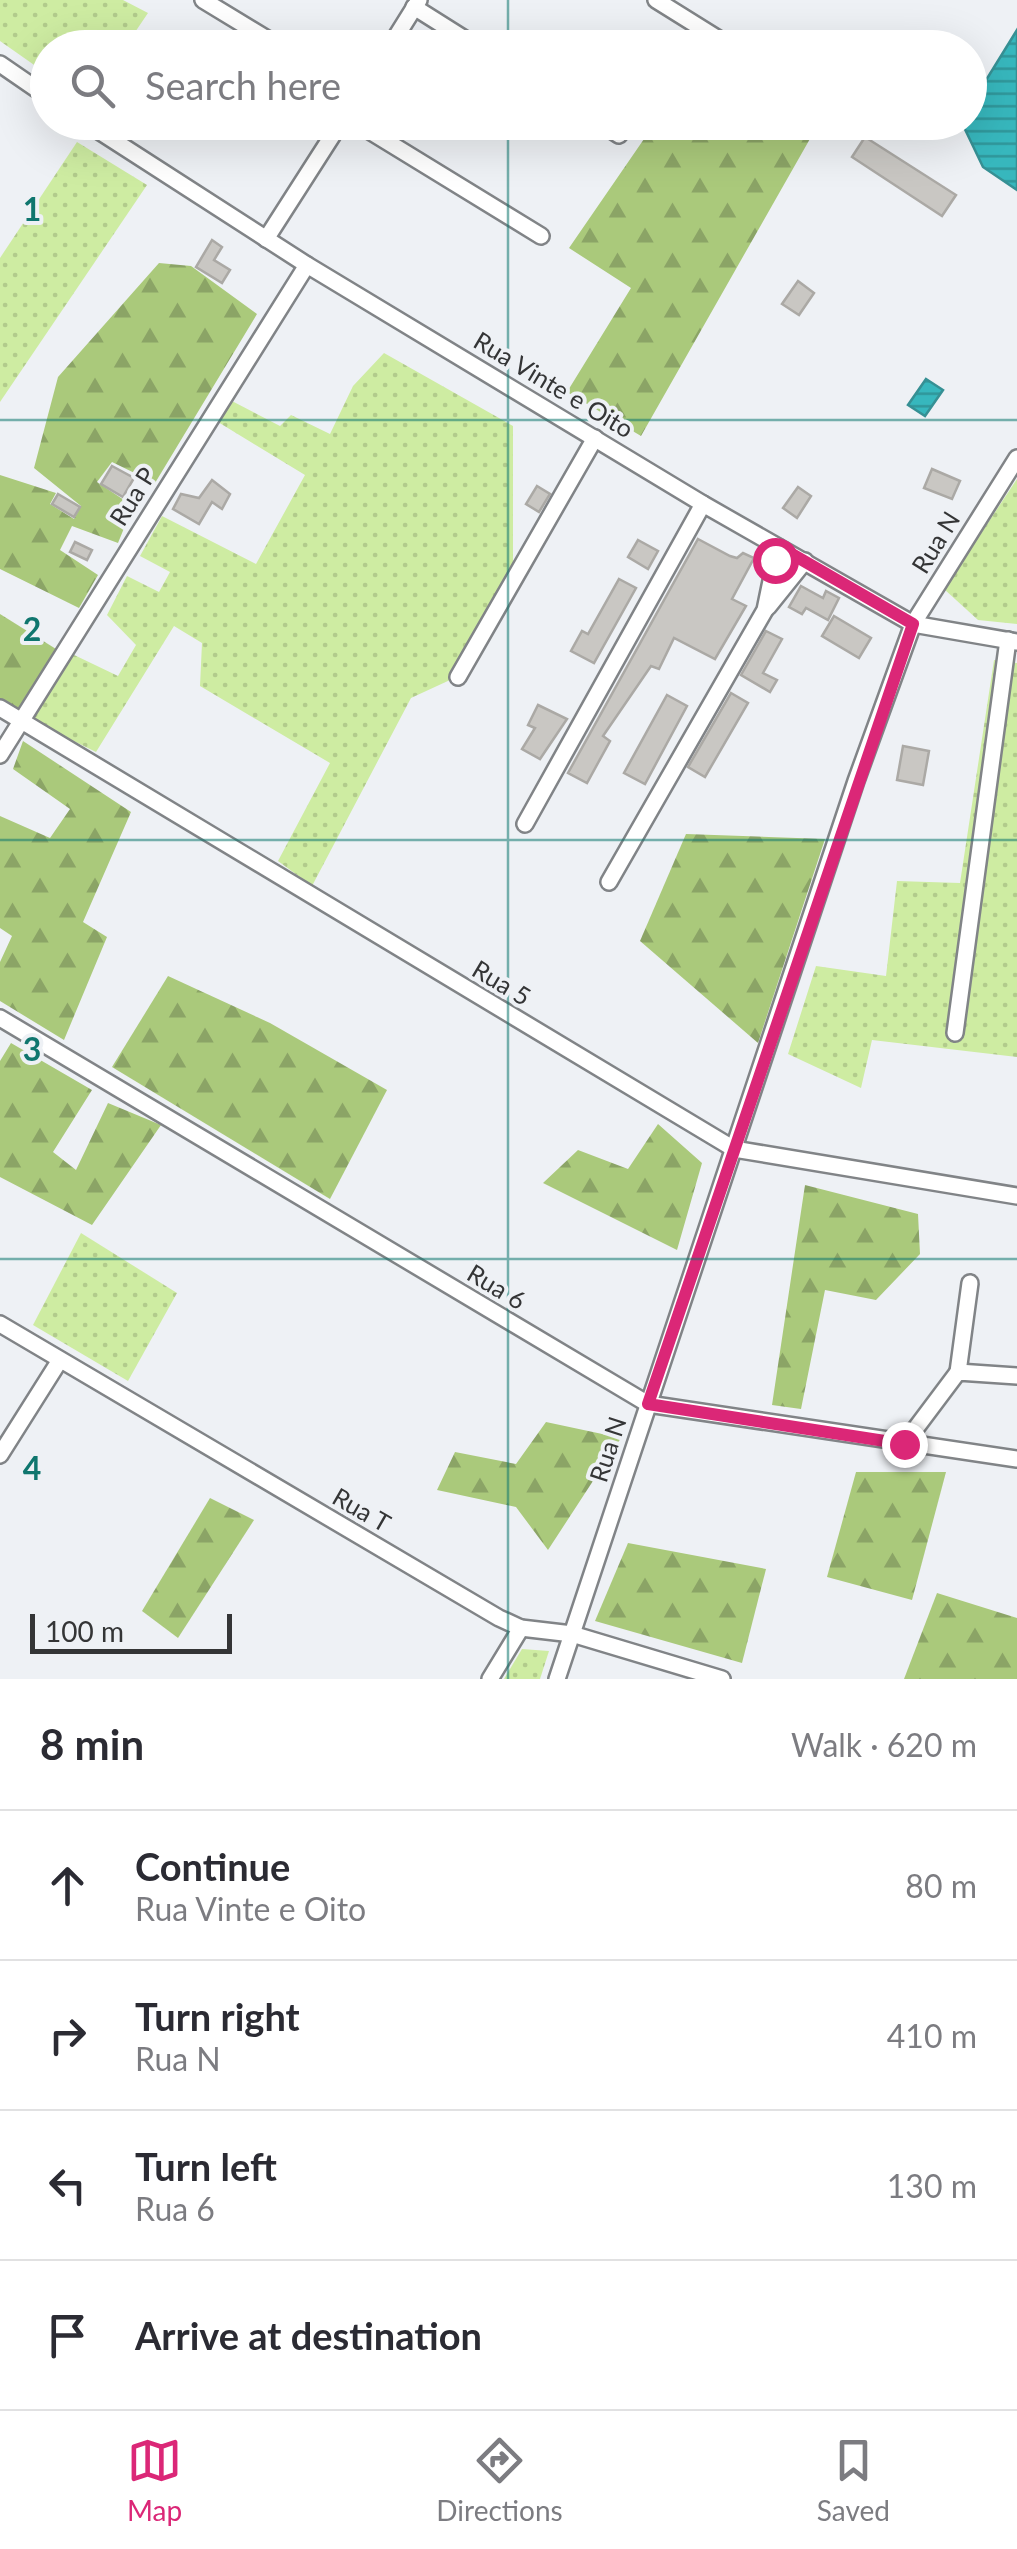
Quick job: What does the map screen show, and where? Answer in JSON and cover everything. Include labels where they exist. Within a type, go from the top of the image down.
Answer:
[{"type":"street","points":[[202,0],[252,30]]},
{"type":"street","points":[[656,0],[704,30]]},
{"type":"street","points":[[400,30],[417,4],[454,30]]},
{"type":"street","points":[[0,64],[30,85]]},
{"type":"street","name":"Rua Vinte e Oito","points":[[113,140],[307,264],[704,504],[913,624],[1012,641]]},
{"type":"street","points":[[266,239],[329,140]]},
{"type":"street","points":[[384,140],[541,236]]},
{"type":"street","name":"Rua P","points":[[0,755],[307,264]]},
{"type":"street","points":[[458,677],[595,438]]},
{"type":"street","name":"Rua N","points":[[557,1679],[913,624],[1017,458]]},
{"type":"street","points":[[525,824],[704,504]]},
{"type":"street","points":[[765,610],[778,546]]},
{"type":"street","points":[[609,882],[765,610],[805,561]]},
{"type":"street","points":[[954,1033],[1012,641]]},
{"type":"street","name":"Rua 5","points":[[0,708],[734,1149],[1017,1196]]},
{"type":"street","name":"Rua 6","points":[[0,1018],[648,1404],[1017,1459]]},
{"type":"street","points":[[904,1444],[958,1372],[970,1283]]},
{"type":"street","name":"Rua T","points":[[0,1324],[522,1628],[572,1634],[722,1679]]},
{"type":"street","points":[[0,1455],[60,1360]]},
{"type":"street","points":[[958,1372],[1017,1376]]},
{"type":"street","points":[[490,1679],[522,1628]]},
{"type":"green space","points":[[0,0],[123,0],[148,13],[136,30],[30,30],[30,62],[0,41]]},
{"type":"green space","points":[[643,140],[809,140],[641,436],[567,392],[631,288],[569,248]]},
{"type":"green space","points":[[77,142],[147,185],[0,402],[0,258]]},
{"type":"green space","points":[[159,263],[191,266],[257,314],[155,483],[112,462],[97,482],[133,506],[118,543],[72,526],[60,550],[98,575],[79,608],[0,569],[0,475],[56,493],[50,504],[74,519],[81,506],[34,468],[58,377]]},
{"type":"green space","points":[[384,353],[513,426],[513,564],[450,680],[411,698],[312,886],[278,861],[330,763],[200,686],[202,643],[174,626],[96,752],[29,719],[70,653],[118,676],[136,645],[107,615],[127,576],[159,592],[170,572],[140,556],[162,516],[256,564],[305,475],[218,422],[230,400],[280,426],[291,415],[330,434],[353,386]]},
{"type":"green space","points":[[1017,479],[1017,624],[978,620],[944,589]]},
{"type":"green space","points":[[0,614],[56,649],[15,714],[0,704]]},
{"type":"green space","points":[[994,660],[1017,663],[1017,1057],[872,1040],[861,1088],[788,1054],[816,966],[886,976],[897,881],[960,883]]},
{"type":"green space","points":[[23,741],[131,812],[83,922],[107,937],[64,1040],[0,1001],[0,962],[12,936],[0,928],[0,816],[50,838],[70,809],[13,769]]},
{"type":"green space","points":[[686,834],[825,839],[758,1043],[640,941]]},
{"type":"green space","points":[[168,976],[270,1023],[387,1090],[330,1199],[112,1067]]},
{"type":"green space","points":[[11,1043],[92,1090],[53,1152],[76,1170],[108,1103],[161,1125],[92,1225],[0,1177],[0,1061]]},
{"type":"green space","points":[[658,1124],[702,1163],[677,1250],[543,1183],[578,1150],[628,1169]]},
{"type":"green space","points":[[805,1185],[918,1214],[920,1254],[876,1300],[825,1290],[801,1409],[772,1405]]},
{"type":"green space","points":[[81,1233],[177,1293],[128,1381],[33,1325]]},
{"type":"green space","points":[[546,1422],[621,1438],[548,1550],[516,1507],[437,1490],[455,1452],[516,1464]]},
{"type":"green space","points":[[856,1472],[946,1472],[912,1600],[827,1577]]},
{"type":"green space","points":[[210,1498],[254,1520],[178,1638],[142,1611]]},
{"type":"green space","points":[[628,1543],[766,1569],[742,1663],[595,1621]]},
{"type":"green space","points":[[937,1593],[1017,1618],[1017,1679],[904,1679]]},
{"type":"green space","points":[[522,1649],[549,1651],[540,1679],[504,1679]]},
{"type":"water","points":[[1017,30],[1017,190],[983,167],[970,140],[987,140],[987,79]]},
{"type":"water","points":[[926,379],[943,390],[925,416],[908,405]]},
{"type":"building","points":[[863,140],[870,140],[956,195],[942,216],[852,157]]},
{"type":"building","points":[[212,240],[222,247],[214,260],[230,270],[222,283],[196,267]]},
{"type":"building","points":[[798,281],[814,293],[799,315],[782,304]]},
{"type":"building","points":[[112,466],[134,478],[123,497],[101,484]]},
{"type":"building","points":[[932,469],[960,481],[952,499],[924,488]]},
{"type":"building","points":[[212,480],[230,494],[222,509],[212,502],[199,524],[173,509],[181,494],[199,498]]},
{"type":"building","points":[[537,486],[550,494],[539,512],[526,504]]},
{"type":"building","points":[[798,487],[811,496],[797,518],[783,508]]},
{"type":"building","points":[[58,494],[80,507],[74,517],[52,504]]},
{"type":"building","points":[[698,539],[730,556],[737,558],[743,553],[754,558],[732,599],[746,606],[715,659],[674,638],[659,669],[651,666],[603,736],[610,741],[587,783],[568,773]]},
{"type":"building","points":[[638,540],[658,551],[648,569],[628,557]]},
{"type":"building","points":[[75,542],[92,550],[87,560],[70,552]]},
{"type":"building","points":[[619,579],[636,588],[594,663],[571,651],[582,631],[588,634]]},
{"type":"building","points":[[801,586],[823,598],[826,591],[839,598],[828,620],[806,608],[802,614],[789,607]]},
{"type":"building","points":[[834,616],[871,638],[859,658],[822,636]]},
{"type":"building","points":[[766,631],[782,639],[763,673],[777,680],[770,692],[741,675]]},
{"type":"building","points":[[731,693],[748,703],[705,777],[688,767]]},
{"type":"building","points":[[667,695],[687,706],[645,784],[624,773]]},
{"type":"building","points":[[538,705],[567,719],[540,759],[522,749],[535,728],[528,725]]},
{"type":"building","points":[[903,746],[929,751],[923,785],[897,780]]},
{"type":"route","points":[[775,560],[778,546],[913,624],[856,781],[648,1404],[904,1444]]}]
